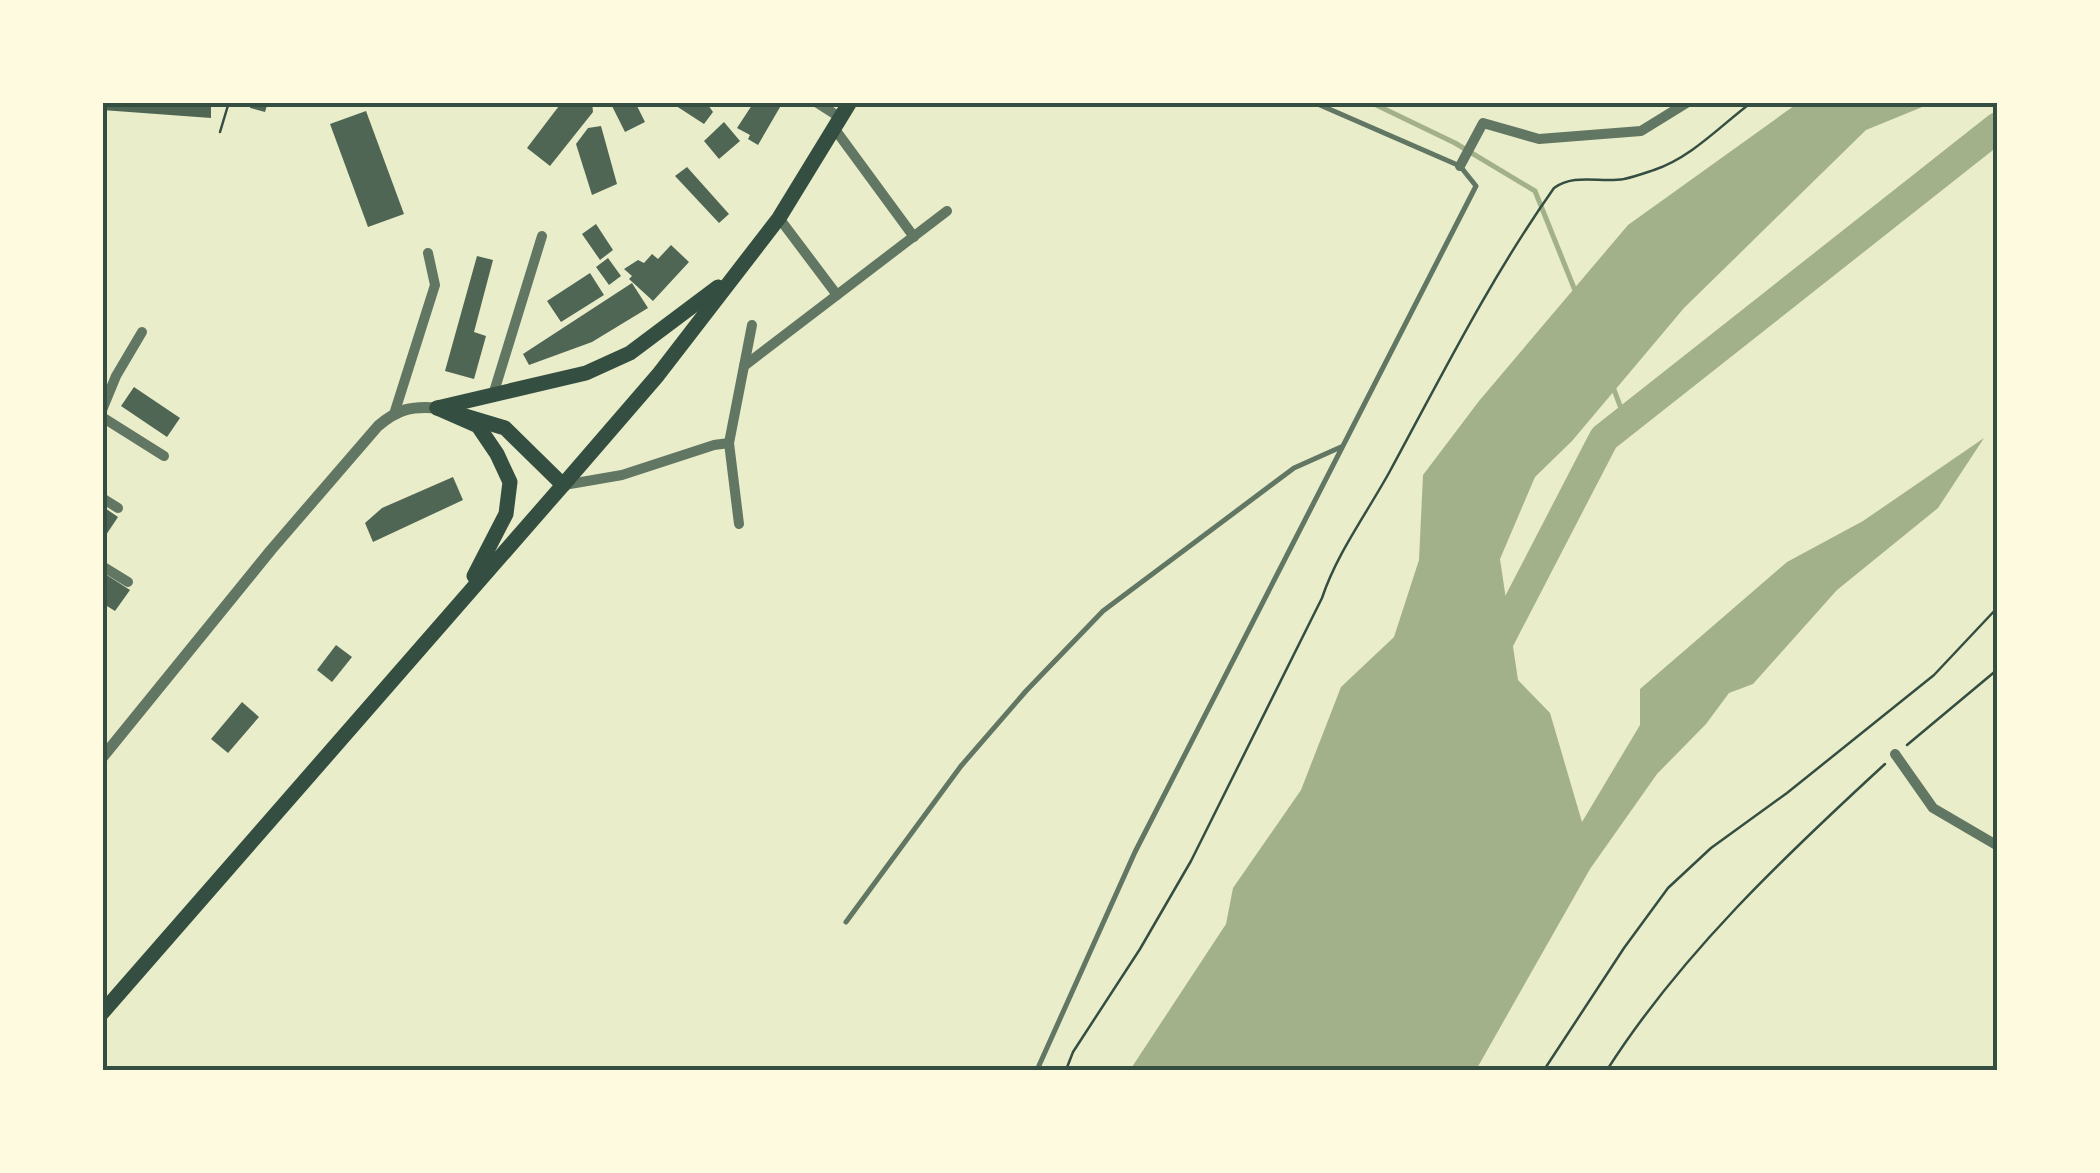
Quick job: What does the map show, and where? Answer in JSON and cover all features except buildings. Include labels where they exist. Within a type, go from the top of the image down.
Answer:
[{"type":"main road","points":[[102,1013],[658,374],[779,218],[850,102]]},
{"type":"main road","points":[[437,408],[586,373],[630,353],[737,272]]},
{"type":"main road","points":[[437,408],[505,428],[562,486]]},
{"type":"main road","points":[[437,408],[478,426],[510,482],[506,514],[462,599]]},
{"type":"street","points":[[816,102],[838,123],[914,236]]},
{"type":"street","points":[[1462,163],[1483,123],[1539,139],[1642,131],[1688,102]]},
{"type":"street","points":[[744,366],[948,211]]},
{"type":"street","points":[[779,218],[837,295]]},
{"type":"street","points":[[494,395],[542,236]]},
{"type":"street","points":[[395,411],[435,285],[428,253]]},
{"type":"street","points":[[739,524],[729,443],[752,324]]},
{"type":"street","points":[[142,332],[116,376],[102,414],[164,456]]},
{"type":"street","points":[[102,758],[271,550],[378,426],[395,411],[437,408]]},
{"type":"street","points":[[562,486],[622,475],[714,444],[729,443]]},
{"type":"street","points":[[102,498],[118,508]]},
{"type":"street","points":[[102,566],[128,582]]},
{"type":"street","points":[[1896,754],[1933,808],[1998,846]]},
{"type":"lane","points":[[1038,1070],[1134,852],[1476,186],[1462,163],[1313,102]]},
{"type":"lane","points":[[846,922],[960,766],[1102,612],[1294,468],[1344,445]]},
{"type":"path","points":[[220,132],[229,102]]},
{"type":"path","points":[[1066,1070],[1073,1052],[1191,861],[1322,598],[1332,570],[1358,530],[1484,296],[1554,188],[1562,182],[1624,179],[1659,168],[1698,147],[1752,102]]},
{"type":"path","points":[[1544,1070],[1668,888],[1711,848],[1934,675],[1998,607]]},
{"type":"path","points":[[1607,1070],[1699,950],[1806,838],[1896,754],[1998,670]]},
{"type":"shaded area","points":[[1798,103],[1932,103],[1866,130],[1684,308],[1572,441],[1535,477],[1500,559],[1518,680],[1550,713],[1582,822],[1640,725],[1640,689],[1787,562],[1863,521],[1984,438],[1938,508],[1837,590],[1753,684],[1729,693],[1706,724],[1657,774],[1590,869],[1476,1070],[1130,1070],[1226,924],[1233,888],[1301,790],[1341,687],[1394,637],[1419,560],[1423,475],[1479,401],[1628,225]]},
{"type":"waterway","points":[[1370,102],[1455,143],[1535,191],[1576,293]]},
{"type":"waterway","points":[[1491,656],[1604,438],[1998,127]]},
{"type":"waterway","points":[[1613,387],[1625,419]]}]
